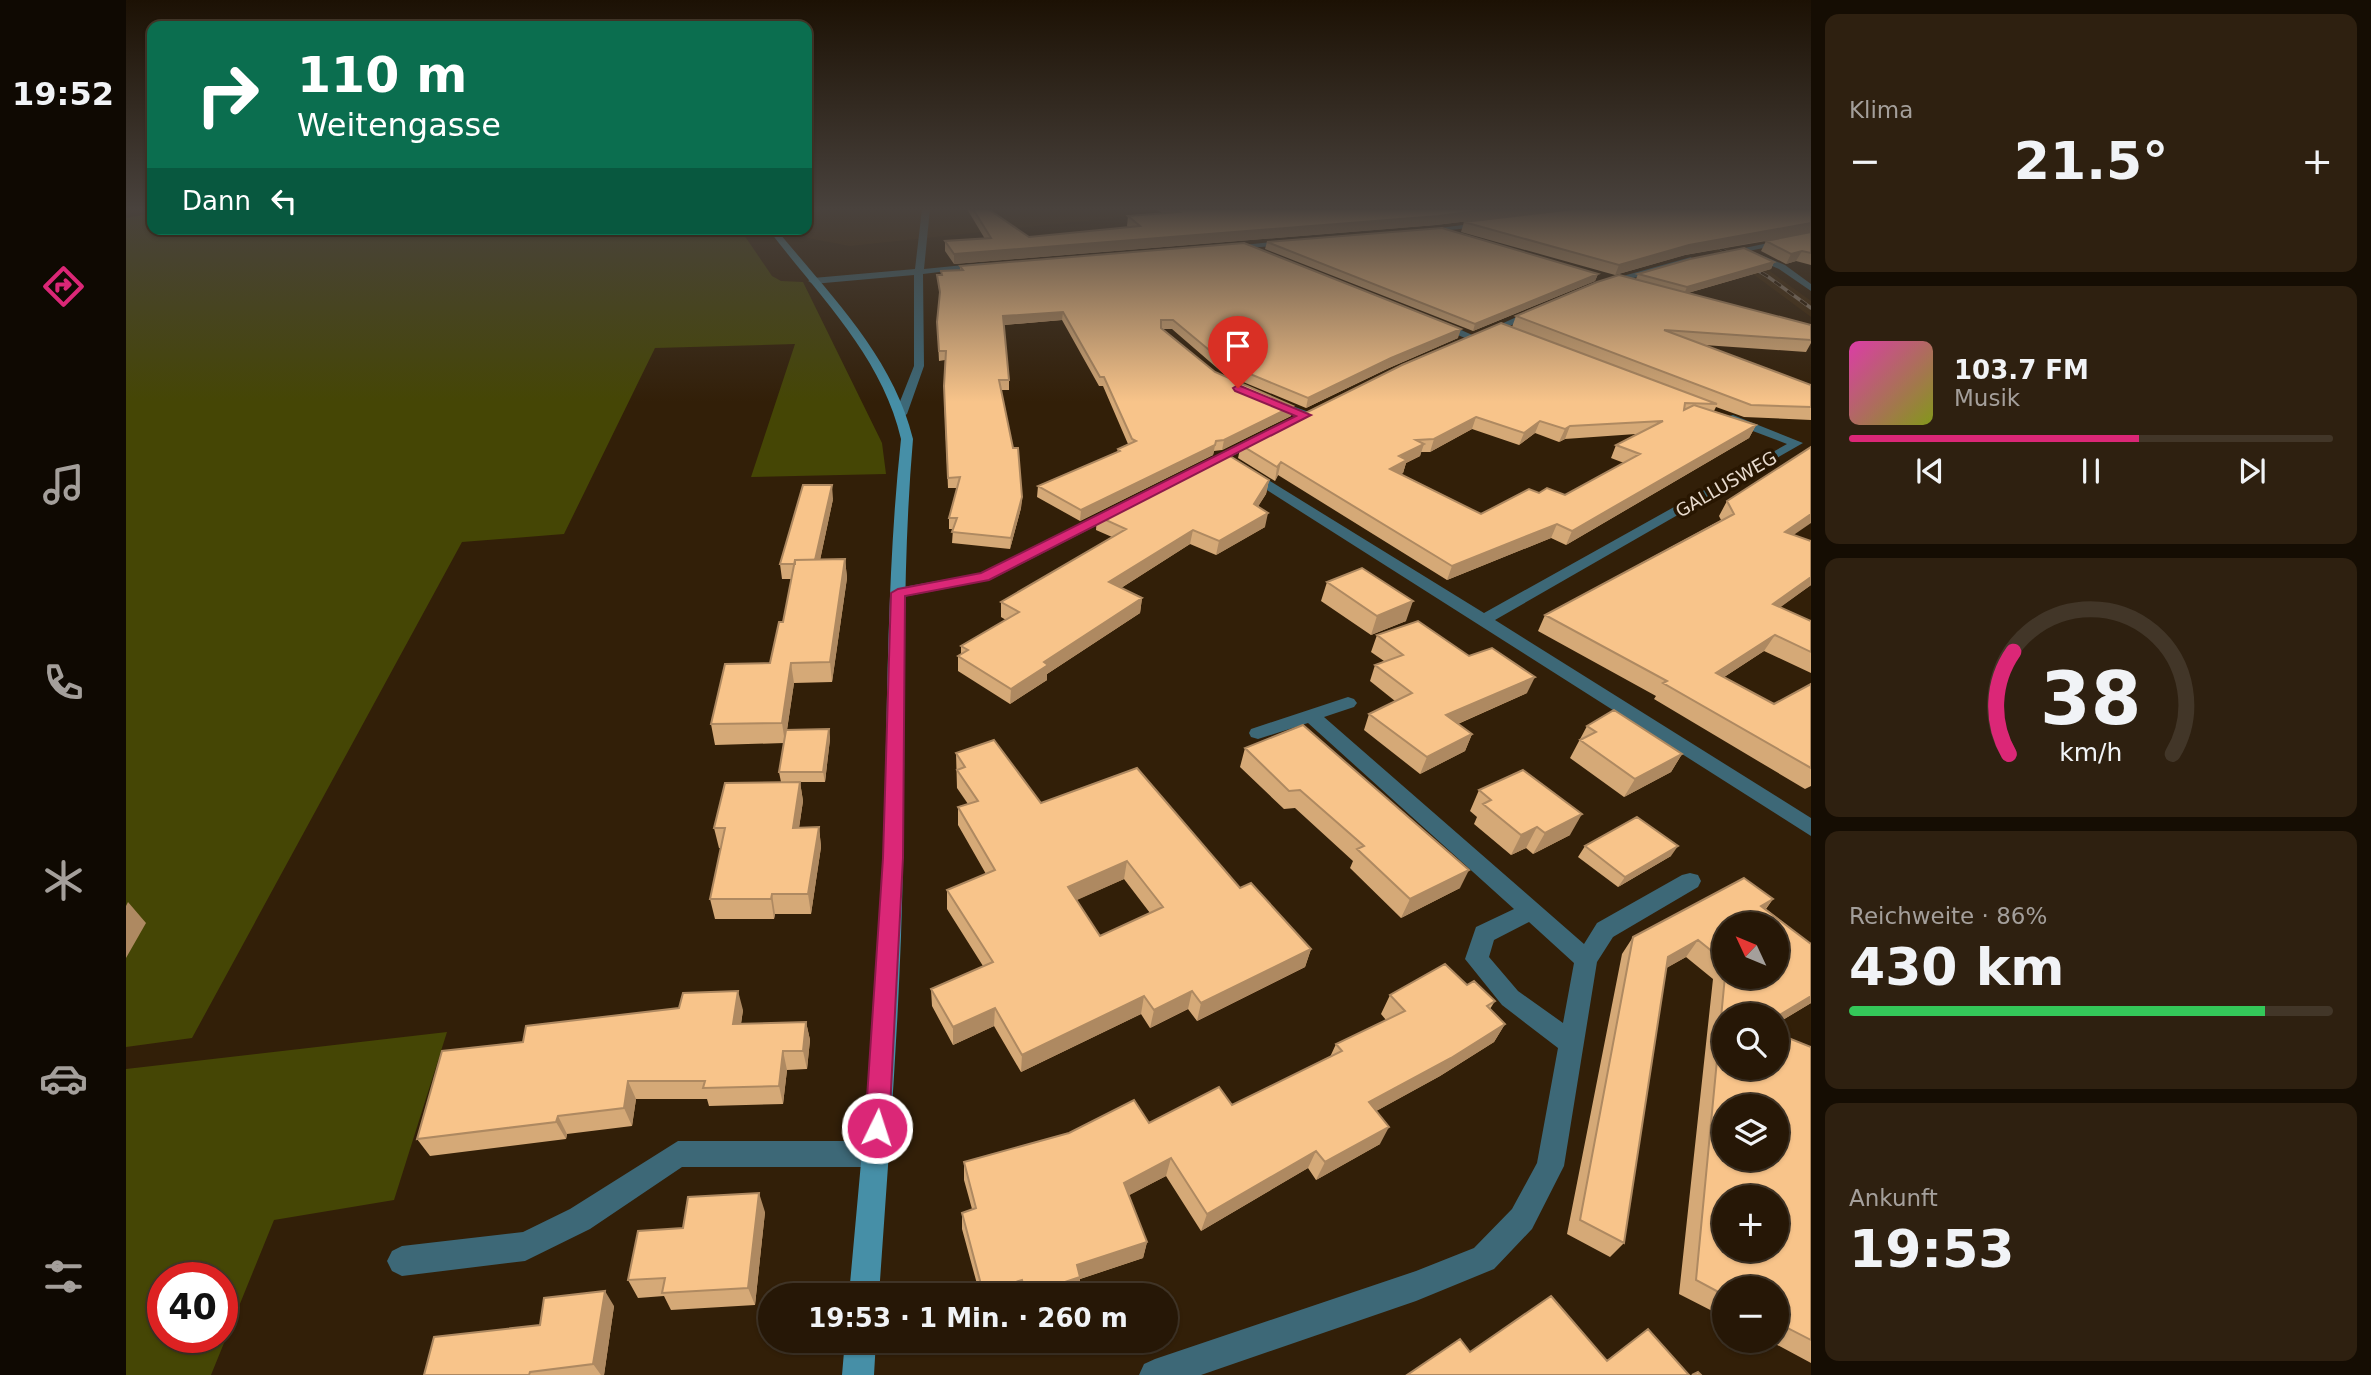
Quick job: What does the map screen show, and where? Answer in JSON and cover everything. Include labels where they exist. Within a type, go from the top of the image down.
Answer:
[{"type":"street","points":[[807,273],[869,350],[901,414],[907,439],[898,593],[893,858],[865,1283]]},
{"type":"street","points":[[813,281],[896,273]]},
{"type":"street","points":[[901,414],[919,366],[919,273]]},
{"type":"street","points":[[1589,288],[1607,278],[1630,273]]},
{"type":"street","points":[[1789,273],[1811,288]]},
{"type":"street","points":[[1607,278],[1639,287]]},
{"type":"street","points":[[1451,348],[1543,308]]},
{"type":"street","points":[[1423,318],[1474,338]]},
{"type":"street","points":[[1497,328],[1523,338]]},
{"type":"street","points":[[1261,397],[1305,416]]},
{"type":"street","name":"GALLUSWEG","points":[[1484,620],[1797,443],[1719,413]]},
{"type":"street","points":[[1197,468],[1269,433]]},
{"type":"street","points":[[1221,456],[1811,828]]},
{"type":"street","points":[[898,593],[985,577],[1126,505]]},
{"type":"street","points":[[1258,733],[1348,703]]},
{"type":"street","points":[[1310,715],[1586,960]]},
{"type":"street","points":[[1154,1375],[1416,1286],[1484,1259],[1522,1219],[1550,1166],[1586,960],[1605,930],[1690,881]]},
{"type":"street","points":[[1531,911],[1484,934],[1477,959],[1510,998],[1572,1044]]},
{"type":"street","points":[[402,1261],[525,1246],[580,1219],[678,1154],[875,1154]]},
{"type":"street","points":[[858,1375],[860,1353]]},
{"type":"shaded area","points":[[126,273],[770,273],[781,281],[803,282],[882,443],[886,474],[751,477],[795,344],[655,348],[564,534],[462,542],[192,1038],[126,1047]]},
{"type":"shaded area","points":[[1752,273],[1773,273],[1811,301],[1811,317]]},
{"type":"shaded area","points":[[447,1032],[394,1200],[274,1220],[238,1309],[238,1262],[147,1262],[147,1353],[220,1353],[211,1375],[126,1375],[126,1069]]},
{"type":"building","points":[[1320,273],[1461,329],[1391,358],[1308,398],[1226,364],[1173,320],[1161,320],[1161,328],[1215,372],[1293,406],[1224,440],[1216,441],[1215,445],[1081,510],[1038,486],[1120,451],[1118,449],[1136,441],[1132,439],[1104,377],[1100,377],[1063,312],[1003,316],[1009,380],[999,380],[1013,448],[1018,448],[1022,497],[1011,538],[952,532],[957,518],[949,518],[960,477],[948,478],[944,386],[946,351],[939,351],[937,322],[940,292],[937,275]]},
{"type":"building","points":[[1346,273],[1598,274],[1475,324]]},
{"type":"building","points":[[1641,273],[1735,273],[1687,287],[1638,274]]},
{"type":"building","points":[[1619,275],[1811,325],[1811,340],[1664,330],[1811,385],[1811,407],[1751,405],[1516,316]]},
{"type":"building","points":[[1501,323],[1717,404],[1685,403],[1684,410],[1694,405],[1756,425],[1572,531],[1557,524],[1452,566],[1281,462],[1277,467],[1241,445],[1402,365]],"holes":[[[1476,417],[1524,433],[1540,421],[1565,429],[1570,426],[1663,421],[1616,445],[1640,454],[1565,495],[1547,488],[1539,493],[1529,489],[1481,514],[1390,469],[1407,460],[1399,456],[1424,444],[1416,440],[1434,439]]]},
{"type":"building","points":[[1811,447],[1811,514],[1785,532],[1811,541],[1811,577],[1773,604],[1811,621],[1811,652],[1775,635],[1716,673],[1774,704],[1811,684],[1811,768],[1663,683],[1667,681],[1545,615],[1734,514],[1727,501]]},
{"type":"building","points":[[1225,453],[1269,480],[1254,504],[1268,513],[1219,541],[1193,530],[1109,582],[1142,598],[1044,662],[1048,665],[1011,689],[958,656],[968,650],[961,646],[1019,612],[1001,602],[1126,529],[1097,516]]},
{"type":"building","points":[[803,485],[832,485],[815,560],[795,560],[795,564],[780,564]]},
{"type":"building","points":[[845,559],[830,662],[791,663],[782,723],[711,724],[725,664],[770,663],[779,622],[783,622],[795,560]]},
{"type":"building","points":[[1362,568],[1413,601],[1377,616],[1327,582]]},
{"type":"building","points":[[1418,621],[1469,656],[1492,648],[1535,677],[1446,715],[1472,734],[1427,757],[1369,714],[1412,693],[1375,665],[1403,655],[1377,635]]},
{"type":"building","points":[[1614,710],[1682,754],[1635,779],[1580,740],[1596,732],[1587,726]]},
{"type":"building","points":[[1303,725],[1469,870],[1410,899],[1357,849],[1364,846],[1300,790],[1289,791],[1245,748]]},
{"type":"building","points":[[829,729],[823,772],[779,772],[786,730]]},
{"type":"building","points":[[994,740],[1041,803],[1137,768],[1240,888],[1251,883],[1311,949],[1201,1003],[1192,991],[1154,1010],[1144,996],[1022,1055],[995,1008],[953,1027],[931,989],[993,962],[947,890],[995,870],[958,807],[978,801],[957,770],[965,767],[956,753]],"holes":[[[1127,861],[1163,907],[1100,936],[1068,887]]]},
{"type":"building","points":[[1523,770],[1582,814],[1545,833],[1537,827],[1521,835],[1483,804],[1491,800],[1479,790]]},
{"type":"building","points":[[800,782],[793,828],[819,827],[808,894],[772,894],[771,899],[710,899],[725,828],[714,828],[725,783]]},
{"type":"building","points":[[1637,817],[1678,846],[1625,877],[1585,846]]},
{"type":"building","points":[[1744,878],[1773,899],[1761,906],[1769,912],[1712,912],[1712,951],[1698,940],[1668,957],[1624,1243],[1580,1220],[1633,937]]},
{"type":"building","points":[[1789,927],[1811,944],[1811,996],[1789,1009],[1789,1003],[1722,1003],[1724,989],[1789,989]]},
{"type":"building","points":[[1445,964],[1467,985],[1474,981],[1495,1001],[1487,1006],[1505,1024],[1451,1058],[1369,1102],[1389,1127],[1325,1162],[1316,1151],[1207,1214],[1171,1158],[1124,1183],[1147,1242],[1077,1265],[1080,1277],[1062,1283],[1023,1283],[1022,1280],[1012,1283],[981,1283],[962,1213],[976,1208],[964,1162],[1069,1133],[1134,1100],[1149,1123],[1219,1087],[1232,1105],[1342,1051],[1336,1044],[1405,1011],[1390,995]]},
{"type":"building","points":[[738,991],[733,1024],[806,1022],[803,1051],[783,1051],[779,1086],[703,1088],[705,1081],[628,1081],[624,1108],[558,1116],[556,1122],[417,1139],[442,1051],[523,1042],[526,1026],[679,1008],[683,993]]},
{"type":"building","points":[[1789,1038],[1811,1047],[1811,1340],[1789,1329],[1789,1276],[1712,1276],[1712,1289],[1696,1280],[1712,1112],[1712,1171],[1789,1171],[1789,1094],[1714,1094],[1715,1080],[1789,1080]]},
{"type":"building","points":[[759,1193],[748,1288],[662,1293],[665,1278],[628,1280],[638,1231],[683,1228],[688,1197]]},
{"type":"building","points":[[605,1291],[593,1364],[530,1372],[529,1375],[424,1375],[434,1337],[540,1325],[544,1298]]},
{"type":"building","points":[[1551,1296],[1607,1361],[1648,1329],[1689,1375],[1407,1375],[1460,1339],[1470,1352]]},
{"type":"railway","points":[[1762,273],[1811,308]]},
{"type":"route","points":[[877,1128],[893,858],[898,593],[985,577],[1305,415],[1238,388]]}]
